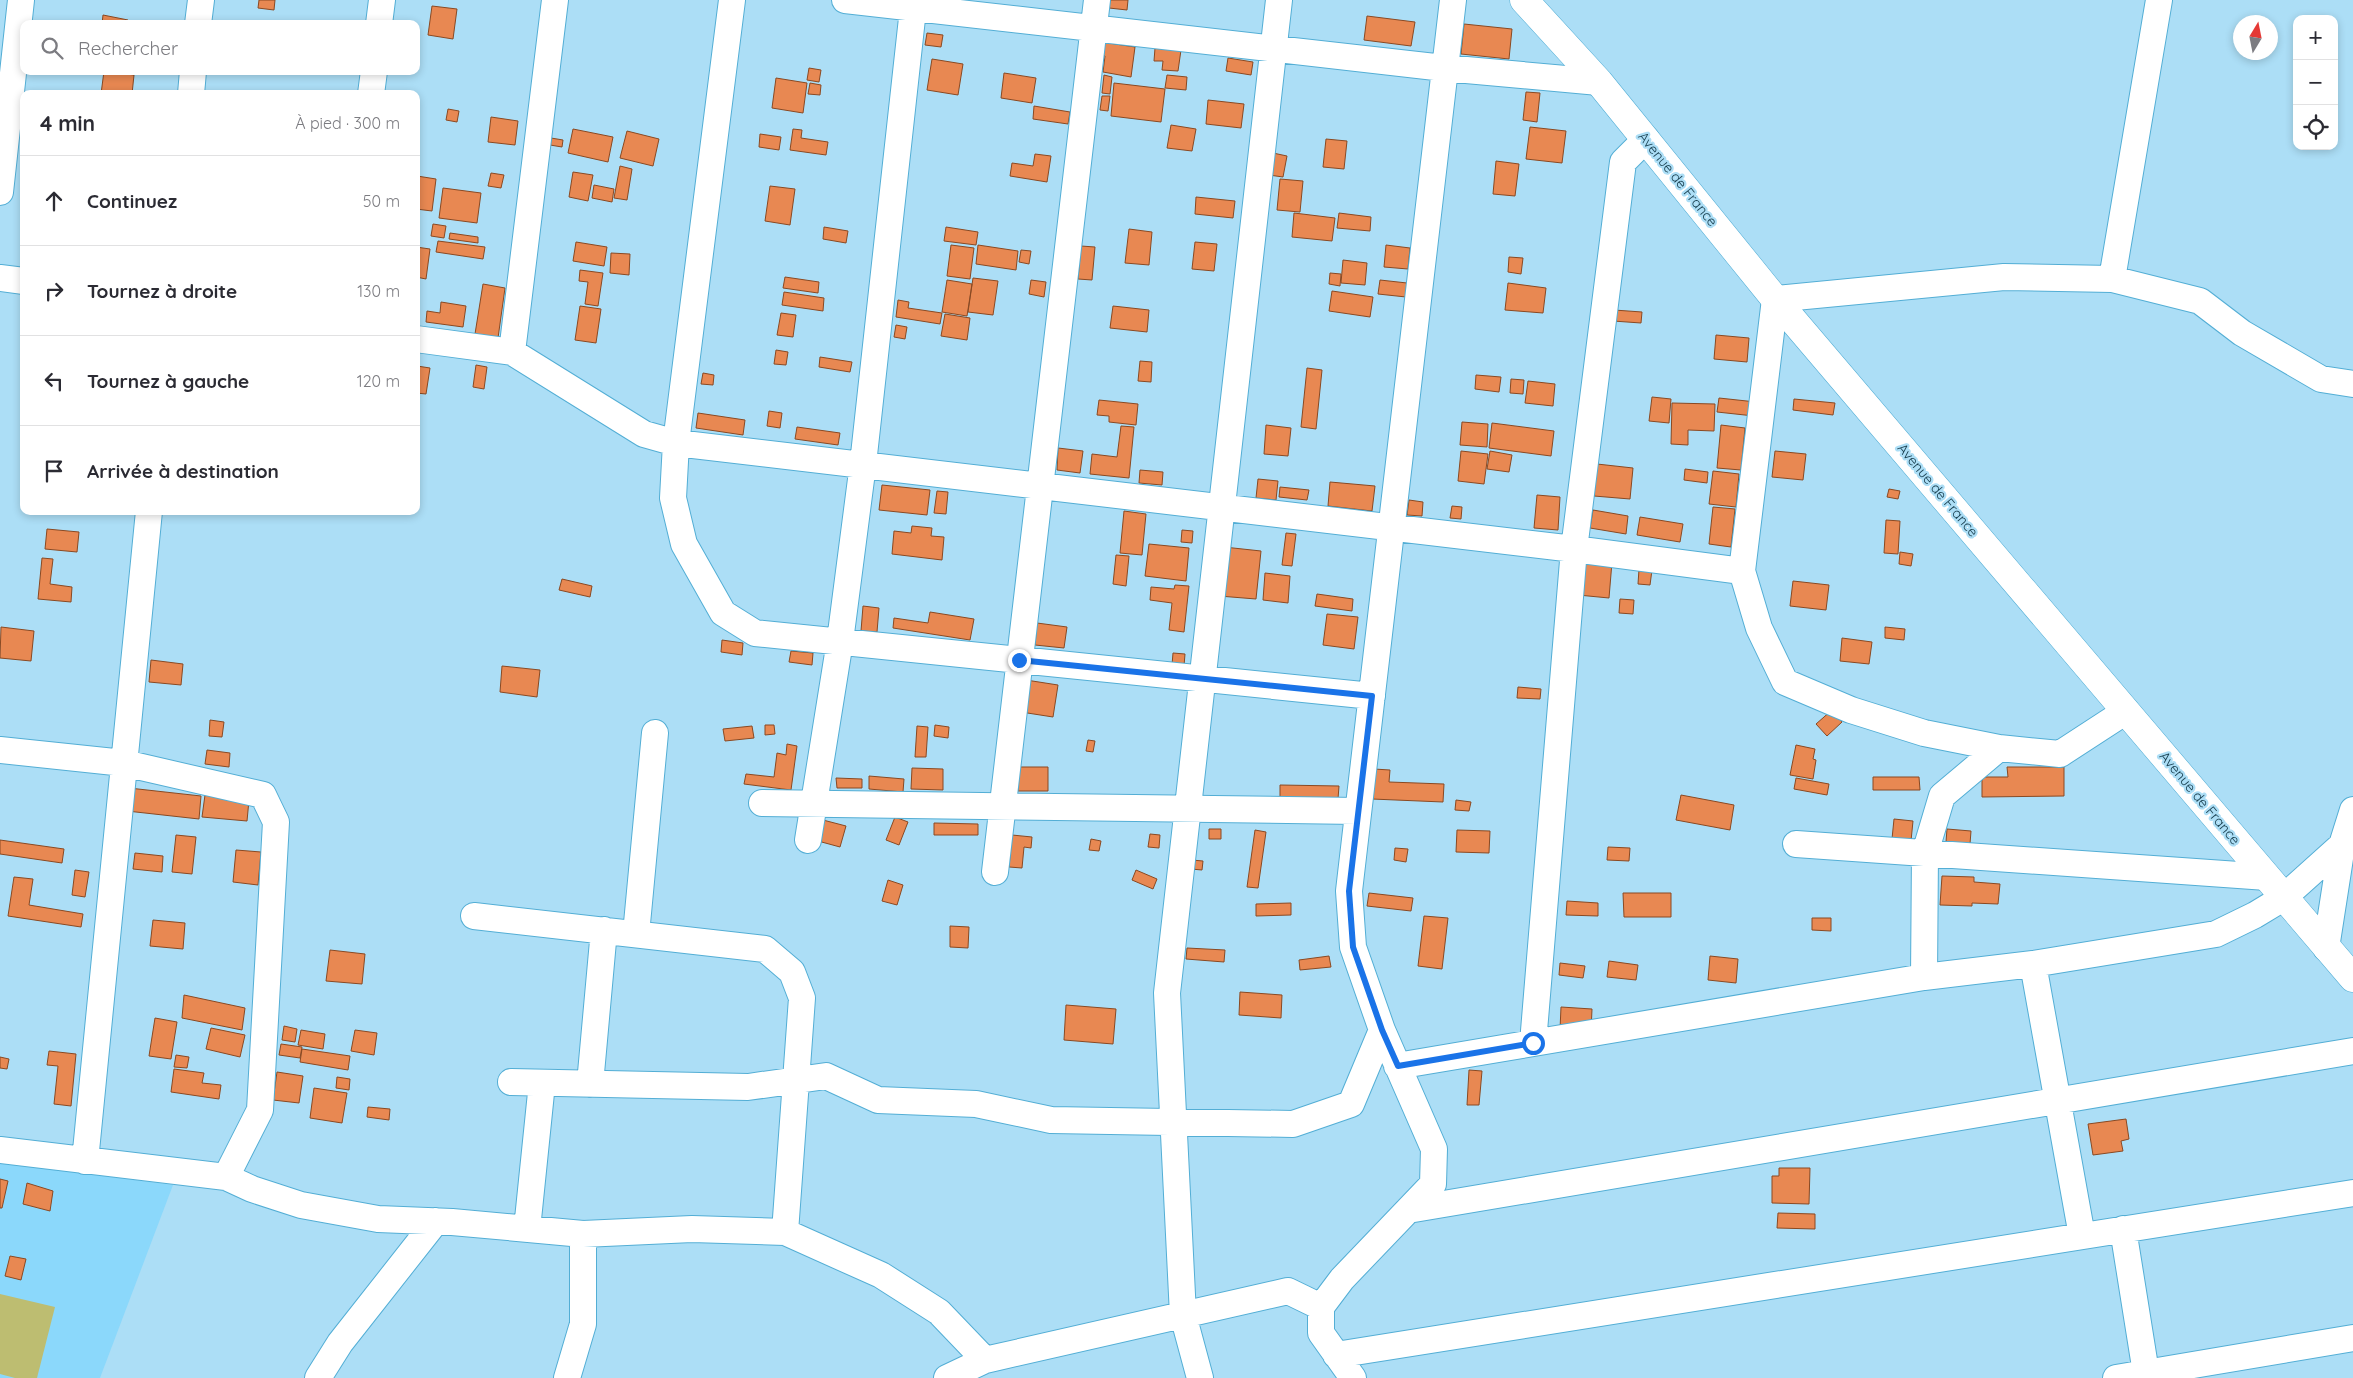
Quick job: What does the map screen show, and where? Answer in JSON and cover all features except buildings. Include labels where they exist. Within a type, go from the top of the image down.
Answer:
[{"type":"main road","name":"Avenue de France","points":[[1524,0],[1599,82],[1776,298],[2275,887],[2342,960]]},
{"type":"street","points":[[0,192],[21,0]]},
{"type":"street","points":[[198,20],[201,0]]},
{"type":"street","points":[[380,20],[382,0]]},
{"type":"street","points":[[512,352],[555,0]]},
{"type":"street","points":[[732,0],[676,443],[673,498],[684,544],[723,613],[755,632],[1372,696]]},
{"type":"street","points":[[845,0],[913,4],[1094,28],[1444,68],[1599,82]]},
{"type":"street","points":[[995,872],[1097,0]]},
{"type":"street","points":[[1200,1378],[1182,1315],[1167,993],[1279,0]]},
{"type":"street","points":[[1353,1378],[1321,1333],[1321,1307],[1342,1279],[1433,1184],[1434,1149],[1382,1030],[1353,947],[1349,891],[1453,0]]},
{"type":"street","points":[[2112,279],[2159,0]]},
{"type":"street","points":[[808,840],[840,641],[863,464],[913,4]]},
{"type":"street","points":[[191,90],[193,75]]},
{"type":"street","points":[[372,90],[373,75]]},
{"type":"street","points":[[1533,1043],[1574,549],[1623,162],[1646,139]]},
{"type":"street","points":[[2126,711],[2060,754],[1999,748],[1924,733],[1851,710],[1785,682],[1758,628],[1742,571],[1776,298],[2004,277],[2112,279],[2200,300],[2242,333],[2321,379],[2353,384]]},
{"type":"street","points":[[0,278],[20,280]]},
{"type":"street","points":[[420,339],[512,352],[644,434],[676,443],[1391,527],[1742,571]]},
{"type":"street","points":[[85,1161],[149,515]]},
{"type":"street","points":[[636,934],[655,733]]},
{"type":"street","points":[[1924,977],[1925,853],[1942,796],[1999,748]]},
{"type":"street","points":[[0,750],[124,763],[263,795],[276,822],[260,1110],[226,1177]]},
{"type":"street","points":[[762,803],[1358,811]]},
{"type":"street","points":[[2342,960],[2342,845],[2353,810]]},
{"type":"street","points":[[1796,844],[1925,853],[2275,887]]},
{"type":"street","points":[[1398,1066],[1924,977],[2033,964],[2216,934],[2255,915],[2275,887],[2342,845]]},
{"type":"street","points":[[474,916],[765,949],[792,972],[802,998],[785,1232]]},
{"type":"street","points":[[590,1084],[604,930]]},
{"type":"street","points":[[2033,964],[2082,1236]]},
{"type":"street","points":[[511,1082],[748,1087],[826,1076],[878,1100],[976,1104],[1051,1120],[1293,1124],[1352,1104],[1382,1030]]},
{"type":"street","points":[[1408,1210],[2353,1051]]},
{"type":"street","points":[[527,1229],[542,1083]]},
{"type":"street","points":[[0,1150],[226,1177],[252,1189],[300,1205],[378,1219],[436,1221],[583,1234],[692,1230],[785,1232],[889,1280],[939,1312],[985,1360]]},
{"type":"street","points":[[1336,1355],[2353,1193]]},
{"type":"street","points":[[318,1378],[340,1343],[436,1221]]},
{"type":"street","points":[[2123,1230],[2146,1373]]},
{"type":"street","points":[[567,1378],[583,1324],[583,1234]]},
{"type":"street","points":[[947,1378],[985,1360],[1288,1291],[1321,1307]]},
{"type":"street","points":[[2116,1378],[2353,1338]]},
{"type":"shaded area","points":[[0,1162],[173,1185],[100,1378],[0,1378]]},
{"type":"shaded area","points":[[0,1294],[55,1307],[37,1378],[15,1378],[0,1374]]},
{"type":"route","points":[[1019,660],[1372,696],[1349,891],[1353,947],[1382,1030],[1398,1066],[1533,1043]]}]
